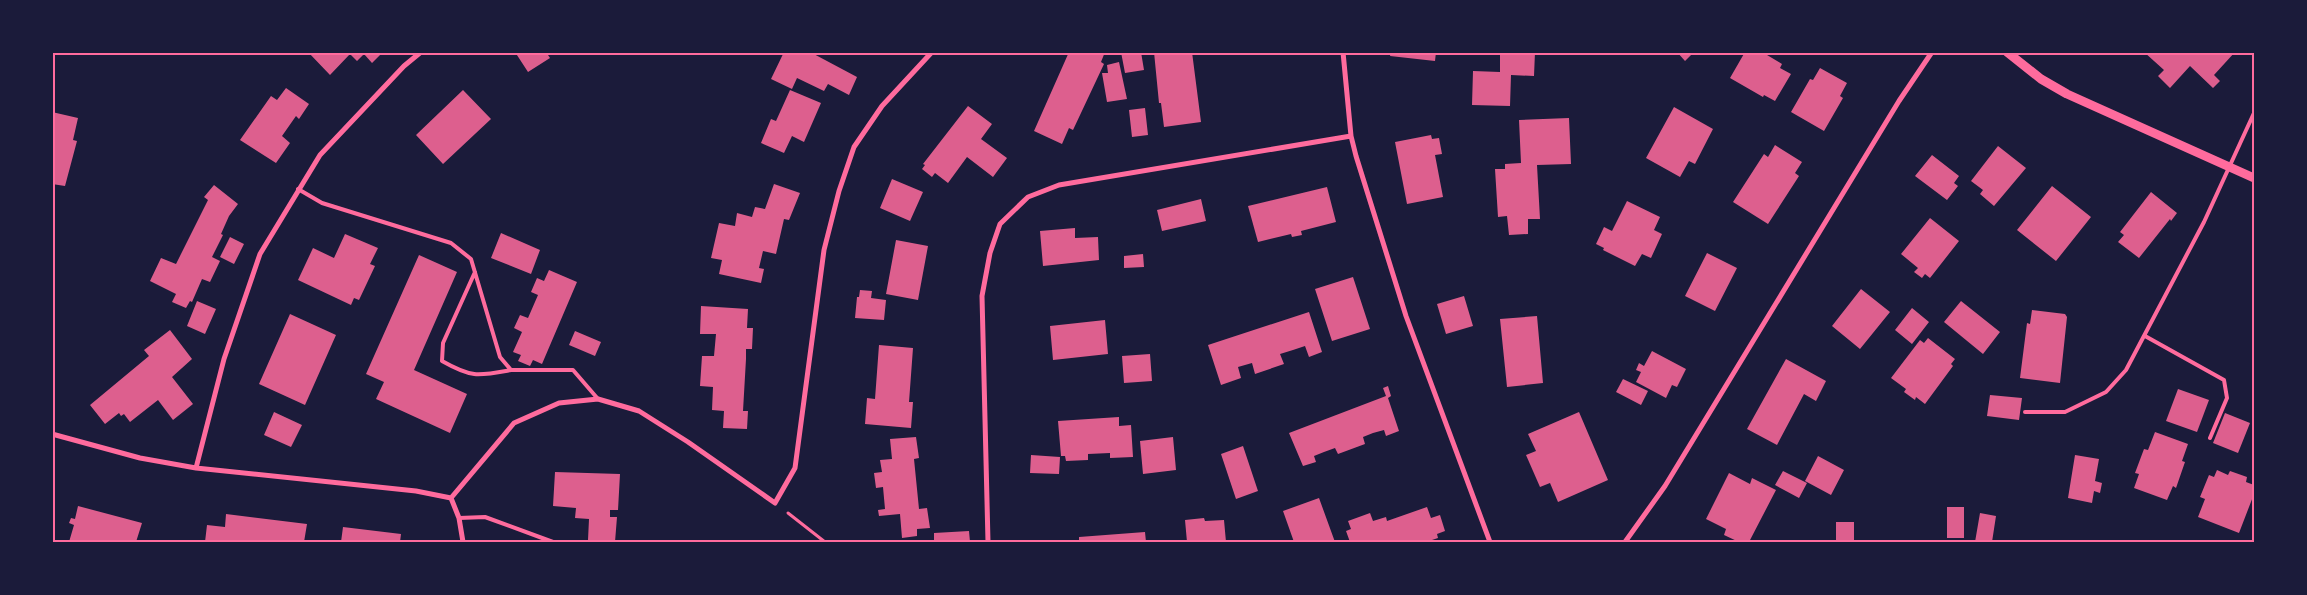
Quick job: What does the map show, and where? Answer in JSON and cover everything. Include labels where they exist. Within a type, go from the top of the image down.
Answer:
[{"type":"street","points":[[196,468],[224,359],[260,254],[320,155],[404,66],[421,52]]},
{"type":"street","points":[[451,498],[514,423],[559,403],[598,399],[639,411],[774,503],[795,468],[824,250],[839,192],[854,147],[882,106],[932,52]]},
{"type":"street","points":[[1343,52],[1352,136],[1406,316],[1490,542]]},
{"type":"street","points":[[1624,542],[1665,486],[1899,100],[1932,52]]},
{"type":"street","points":[[2007,52],[2041,79],[2067,94],[2254,178]]},
{"type":"street","points":[[988,542],[982,296],[990,253],[1000,224],[1028,197],[1059,186],[1352,136]]},
{"type":"street","points":[[52,434],[140,458],[196,468],[416,491],[451,498]]},
{"type":"street","points":[[451,498],[459,518],[463,542]]},
{"type":"lane","points":[[2025,412],[2065,412],[2106,392],[2126,370],[2204,222],[2254,113]]},
{"type":"lane","points":[[298,189],[322,203],[451,243],[471,259],[500,357],[511,370]]},
{"type":"lane","points":[[475,272],[443,343],[442,361],[461,371],[480,376],[511,370],[573,370],[598,399]]},
{"type":"lane","points":[[2145,336],[2224,380],[2228,398],[2210,438]]},
{"type":"lane","points":[[459,518],[485,517],[553,542]]},
{"type":"path","points":[[774,503],[825,542]]},
{"type":"building","points":[[308,52],[383,52],[372,63],[364,54],[357,61],[350,54],[330,75]]},
{"type":"building","points":[[515,52],[551,52],[548,55],[550,58],[528,72]]},
{"type":"building","points":[[784,52],[810,52],[857,77],[849,95],[828,84],[824,91],[797,78],[792,89],[771,79]]},
{"type":"building","points":[[1069,52],[1105,52],[1101,62],[1104,64],[1073,130],[1069,128],[1062,144],[1034,131]]},
{"type":"building","points":[[1121,52],[1141,52],[1144,70],[1125,73]]},
{"type":"building","points":[[1154,52],[1192,52],[1201,122],[1164,127],[1161,103],[1159,103]]},
{"type":"building","points":[[1391,52],[1436,52],[1435,61],[1390,56]]},
{"type":"building","points":[[1500,52],[1535,52],[1534,76],[1511,75],[1510,106],[1472,105],[1473,71],[1500,72]]},
{"type":"building","points":[[1677,52],[1694,52],[1685,61]]},
{"type":"building","points":[[1745,52],[1762,52],[1782,64],[1780,68],[1791,74],[1775,101],[1764,95],[1763,97],[1730,78]]},
{"type":"building","points":[[2144,52],[2235,52],[2214,75],[2220,81],[2213,88],[2190,66],[2170,88],[2158,76],[2164,70]]},
{"type":"building","points":[[1119,62],[1127,99],[1107,102],[1102,73],[1108,73],[1107,65]]},
{"type":"building","points":[[1820,68],[1847,83],[1840,96],[1843,98],[1824,131],[1791,112],[1810,79],[1813,80]]},
{"type":"building","points":[[286,88],[309,104],[299,119],[296,116],[282,136],[290,143],[276,163],[240,140],[271,96],[277,100]]},
{"type":"building","points":[[463,90],[491,119],[443,164],[416,135]]},
{"type":"building","points":[[790,90],[821,103],[804,142],[792,136],[784,153],[761,143],[771,119],[776,121]]},
{"type":"building","points":[[968,106],[992,124],[981,139],[1007,158],[993,177],[967,157],[948,183],[935,173],[932,177],[922,169],[925,165],[923,164]]},
{"type":"building","points":[[1674,107],[1713,129],[1695,164],[1689,161],[1680,177],[1646,158]]},
{"type":"building","points":[[1145,108],[1148,135],[1132,137],[1129,110]]},
{"type":"building","points":[[52,112],[78,118],[73,140],[77,141],[65,186],[52,184]]},
{"type":"building","points":[[1569,118],[1571,164],[1537,165],[1540,219],[1528,219],[1528,234],[1509,235],[1507,216],[1498,217],[1495,169],[1505,169],[1505,164],[1521,163],[1519,120]]},
{"type":"building","points":[[1431,135],[1432,139],[1439,138],[1442,154],[1435,155],[1443,197],[1407,204],[1395,142]]},
{"type":"building","points":[[1775,145],[1802,162],[1795,173],[1799,176],[1768,224],[1733,202],[1764,154],[1768,157]]},
{"type":"building","points":[[1998,146],[2026,168],[1994,206],[1980,194],[1983,190],[1971,181]]},
{"type":"building","points":[[1932,155],[1959,176],[1954,183],[1958,186],[1947,200],[1915,176]]},
{"type":"building","points":[[892,179],[923,192],[910,221],[880,208]]},
{"type":"building","points":[[774,184],[800,193],[789,220],[784,219],[776,254],[763,251],[759,268],[764,269],[761,283],[719,274],[722,260],[711,258],[719,223],[735,226],[737,213],[752,217],[755,207],[765,209]]},
{"type":"building","points":[[214,185],[238,204],[229,216],[221,234],[223,235],[212,257],[220,261],[210,282],[202,279],[192,302],[190,301],[186,308],[172,302],[176,294],[150,281],[161,258],[176,264],[208,200],[204,197]]},
{"type":"building","points":[[2052,186],[2091,217],[2056,261],[2017,230]]},
{"type":"building","points":[[1327,187],[1336,222],[1301,231],[1302,235],[1292,237],[1291,234],[1258,242],[1248,206]]},
{"type":"building","points":[[2151,192],[2177,213],[2139,258],[2118,242],[2124,235],[2120,232]]},
{"type":"building","points":[[1201,199],[1206,221],[1162,231],[1157,210]]},
{"type":"building","points":[[1627,201],[1660,217],[1654,230],[1662,234],[1651,258],[1642,254],[1635,266],[1603,250],[1604,248],[1596,244],[1604,227],[1612,231]]},
{"type":"building","points":[[1930,218],[1959,241],[1930,278],[1925,274],[1922,278],[1914,272],[1918,268],[1901,254]]},
{"type":"building","points":[[1075,228],[1075,238],[1098,237],[1099,260],[1043,266],[1040,231]]},
{"type":"building","points":[[501,233],[540,250],[531,274],[491,258]]},
{"type":"building","points":[[345,234],[378,248],[370,264],[375,266],[359,300],[354,298],[351,305],[298,280],[313,248],[334,258]]},
{"type":"building","points":[[230,237],[244,244],[234,264],[220,257]]},
{"type":"building","points":[[896,240],[928,246],[918,300],[886,294]]},
{"type":"building","points":[[1707,253],[1737,268],[1715,311],[1685,296]]},
{"type":"building","points":[[1143,254],[1144,267],[1124,268],[1124,256]]},
{"type":"building","points":[[419,255],[457,272],[414,370],[467,394],[450,433],[376,399],[384,382],[366,374]]},
{"type":"building","points":[[549,270],[577,282],[542,364],[533,360],[530,366],[518,361],[521,355],[513,352],[522,332],[514,328],[520,315],[528,318],[538,295],[531,292],[537,278],[544,281]]},
{"type":"building","points":[[1353,277],[1370,329],[1332,341],[1315,289]]},
{"type":"building","points":[[1861,289],[1890,312],[1860,349],[1832,326]]},
{"type":"building","points":[[860,290],[872,291],[871,298],[886,300],[884,320],[855,318],[857,297],[859,297]]},
{"type":"building","points":[[1464,296],[1473,326],[1446,334],[1437,304]]},
{"type":"building","points":[[197,301],[216,309],[205,334],[187,326]]},
{"type":"building","points":[[1961,301],[2000,332],[1983,354],[1944,322]]},
{"type":"building","points":[[701,306],[748,309],[747,328],[753,328],[752,349],[746,349],[743,411],[748,411],[747,429],[723,428],[724,411],[712,410],[713,387],[700,386],[702,356],[714,356],[716,334],[700,334]]},
{"type":"building","points":[[1912,308],[1929,322],[1912,344],[1895,330]]},
{"type":"building","points":[[2032,310],[2065,314],[2067,317],[2060,383],[2020,378],[2027,323],[2030,324]]},
{"type":"building","points":[[1309,312],[1322,352],[1309,357],[1305,346],[1280,354],[1284,364],[1255,374],[1252,363],[1238,367],[1241,378],[1221,385],[1208,345]]},
{"type":"building","points":[[290,314],[336,335],[305,405],[259,384]]},
{"type":"building","points":[[1537,316],[1543,383],[1507,387],[1500,319]]},
{"type":"building","points":[[1105,320],[1108,354],[1053,360],[1050,326]]},
{"type":"building","points":[[170,330],[192,359],[172,377],[193,404],[173,420],[158,400],[130,422],[124,414],[121,416],[119,413],[105,424],[90,405],[149,356],[144,350]]},
{"type":"building","points":[[575,331],[601,342],[595,356],[569,345]]},
{"type":"building","points":[[1928,338],[1955,359],[1951,364],[1953,366],[1925,404],[1916,397],[1915,400],[1904,392],[1906,389],[1891,378],[1920,340],[1924,343]]},
{"type":"building","points":[[879,345],[913,348],[909,402],[913,402],[911,428],[865,424],[867,398],[875,399]]},
{"type":"building","points":[[1652,351],[1686,369],[1677,387],[1672,385],[1666,398],[1636,382],[1641,372],[1636,370],[1639,363],[1644,366]]},
{"type":"building","points":[[1150,354],[1152,381],[1124,383],[1122,356]]},
{"type":"building","points":[[1786,359],[1826,381],[1816,401],[1804,394],[1777,445],[1747,429]]},
{"type":"building","points":[[1623,379],[1648,391],[1641,405],[1616,392]]},
{"type":"building","points":[[1388,386],[1391,396],[1388,398],[1399,431],[1386,436],[1384,430],[1373,433],[1363,437],[1365,444],[1338,454],[1335,448],[1314,456],[1316,462],[1303,466],[1289,433],[1386,396],[1383,388]]},
{"type":"building","points":[[2178,389],[2209,400],[2197,432],[2166,421]]},
{"type":"building","points":[[1990,395],[2022,398],[2019,420],[1987,416]]},
{"type":"building","points":[[274,412],[302,425],[291,447],[264,435]]},
{"type":"building","points":[[1579,412],[1608,480],[1558,502],[1550,483],[1540,487],[1526,455],[1536,451],[1528,434]]},
{"type":"building","points":[[2225,413],[2250,423],[2238,453],[2213,443]]},
{"type":"building","points":[[1119,417],[1119,426],[1131,425],[1133,457],[1110,458],[1110,453],[1088,454],[1088,460],[1066,461],[1065,456],[1061,456],[1058,421]]},
{"type":"building","points":[[2155,432],[2188,444],[2182,461],[2185,462],[2176,488],[2173,486],[2167,500],[2134,488],[2139,474],[2135,473],[2144,449],[2148,450]]},
{"type":"building","points":[[916,437],[919,458],[914,459],[919,509],[927,508],[930,528],[917,529],[917,536],[902,538],[900,514],[879,516],[878,510],[885,509],[883,487],[876,488],[874,473],[882,472],[880,460],[892,459],[890,439]]},
{"type":"building","points":[[1173,437],[1176,470],[1143,474],[1140,441]]},
{"type":"building","points":[[1243,446],[1258,491],[1236,499],[1221,454]]},
{"type":"building","points":[[1031,455],[1060,457],[1059,474],[1030,473]]},
{"type":"building","points":[[2075,455],[2099,459],[2095,481],[2102,483],[2100,493],[2094,491],[2092,503],[2068,498]]},
{"type":"building","points":[[1818,456],[1844,470],[1831,495],[1805,481]]},
{"type":"building","points":[[2217,470],[2228,475],[2230,471],[2247,477],[2246,482],[2254,485],[2254,494],[2239,533],[2198,517],[2205,499],[2200,497],[2209,475],[2214,477]]},
{"type":"building","points":[[1783,471],[1807,483],[1799,498],[1775,485]]},
{"type":"building","points":[[555,472],[620,474],[618,510],[610,510],[610,517],[617,517],[615,542],[588,540],[589,519],[575,518],[576,508],[553,506]]},
{"type":"building","points":[[1729,473],[1750,484],[1752,478],[1776,490],[1749,542],[1739,542],[1724,535],[1726,529],[1706,519]]},
{"type":"building","points":[[1319,498],[1335,542],[1294,542],[1283,511]]},
{"type":"building","points":[[78,506],[142,523],[136,542],[69,542],[74,525],[69,523],[71,518],[75,519]]},
{"type":"building","points":[[1427,507],[1431,518],[1440,515],[1445,531],[1437,534],[1438,538],[1426,542],[1350,542],[1346,531],[1351,529],[1348,521],[1370,513],[1373,521],[1386,517],[1387,521]]},
{"type":"building","points":[[1947,507],[1964,507],[1964,538],[1947,538]]},
{"type":"building","points":[[1980,513],[1996,516],[1992,542],[1975,542]]},
{"type":"building","points":[[226,514],[307,524],[304,542],[205,542],[207,525],[225,527]]},
{"type":"building","points":[[1204,518],[1205,521],[1224,520],[1226,542],[1187,542],[1185,520]]},
{"type":"building","points":[[1836,522],[1854,522],[1854,542],[1836,542]]},
{"type":"building","points":[[343,527],[401,534],[400,542],[341,542]]},
{"type":"building","points":[[969,531],[970,542],[934,542],[934,533]]},
{"type":"building","points":[[1145,532],[1146,542],[1079,542],[1079,537]]}]
